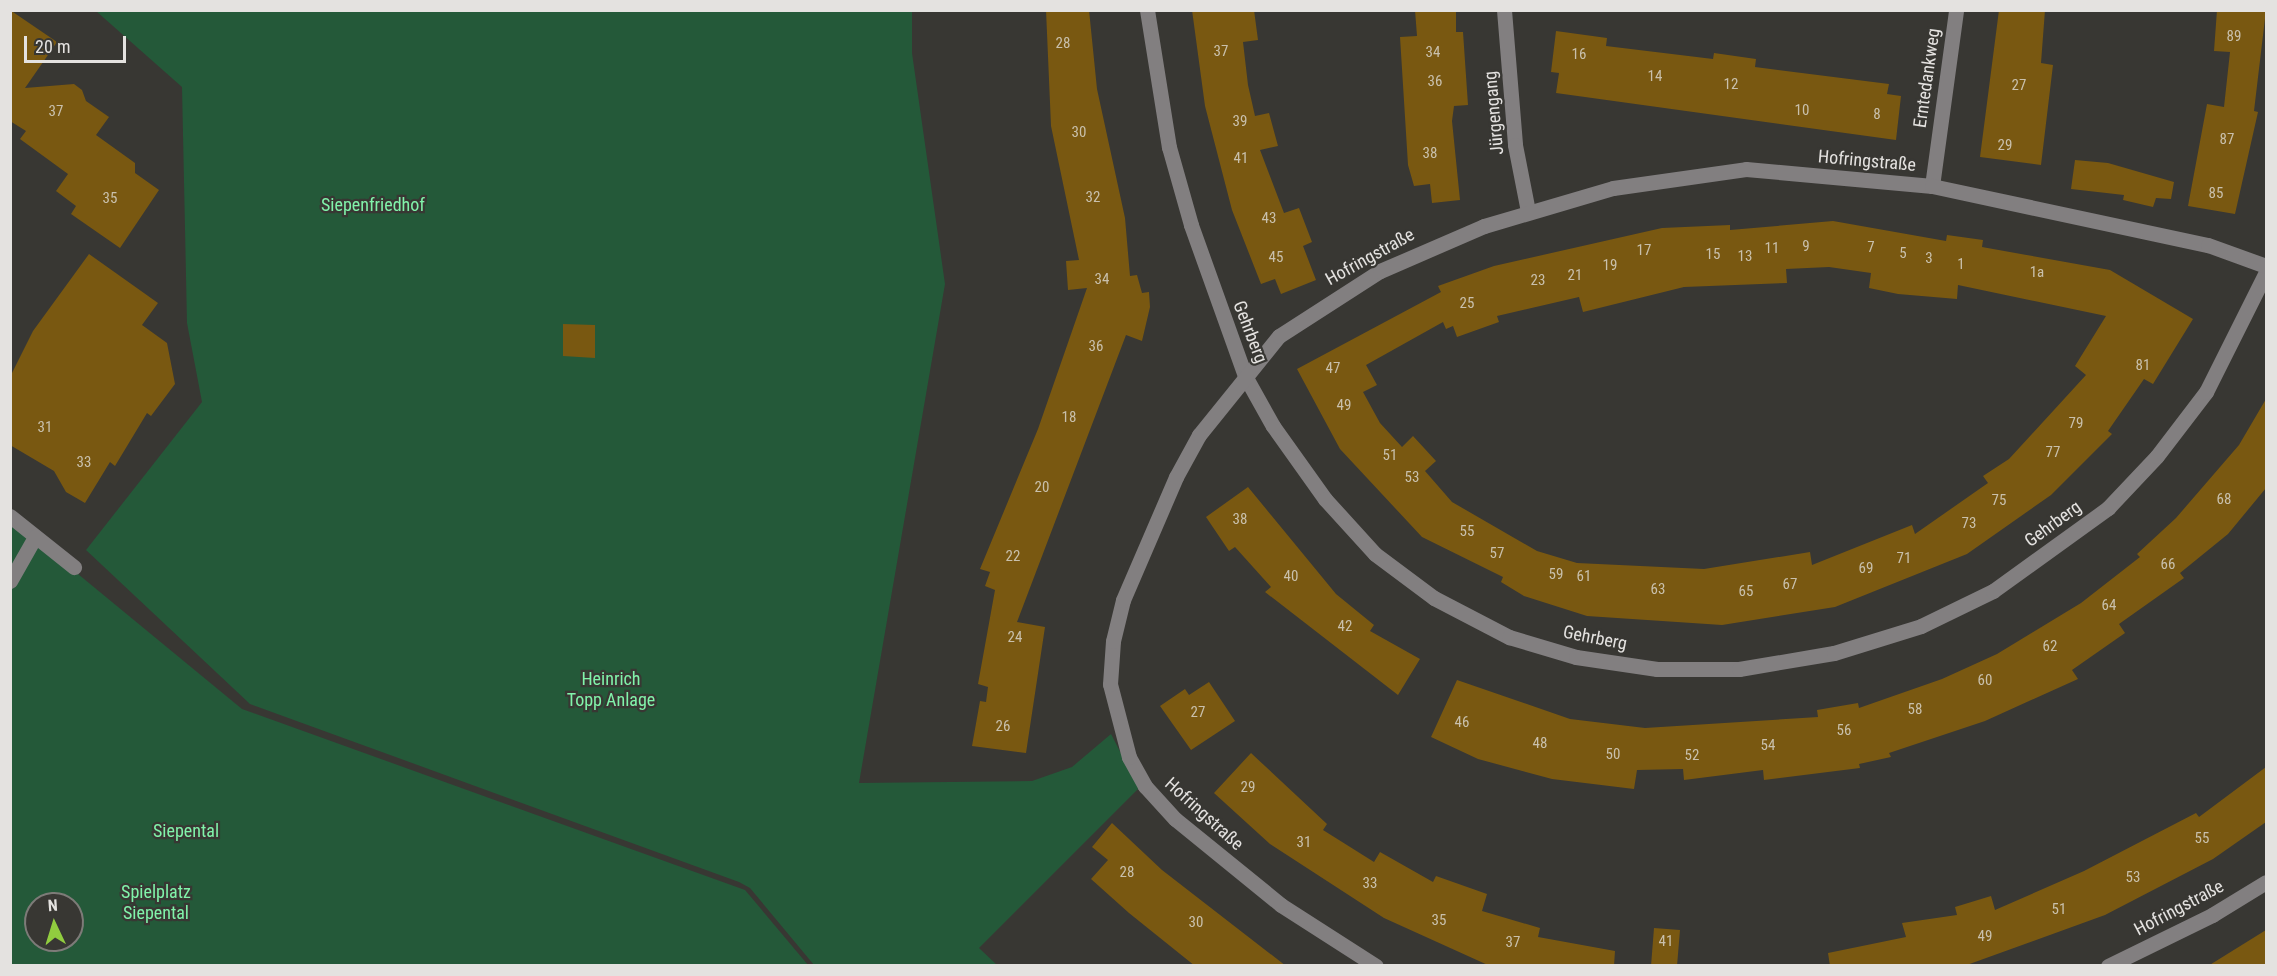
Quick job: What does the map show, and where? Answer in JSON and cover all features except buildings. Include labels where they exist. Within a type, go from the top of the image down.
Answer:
[{"type":"street","name":"Gehrberg","points":[[1148,10],[1169,147],[1245,376],[1273,426],[1325,499],[1375,554],[1434,598],[1509,637],[1576,657],[1657,669],[1739,669],[1834,654],[1922,626],[1993,591],[2054,550],[2108,508],[2157,456],[2206,392],[2266,272]]},
{"type":"street","name":"Jürgengang","points":[[1504,10],[1515,145],[1528,211]]},
{"type":"street","name":"Erntedankweg","points":[[1932,186],[1956,10]]},
{"type":"street","name":"Hofringstraße","points":[[1376,966],[1281,905],[1175,819],[1145,786],[1129,757],[1116,718],[1110,684],[1113,641],[1123,600],[1188,456],[1245,376],[1279,336],[1380,271],[1430,246],[1528,211],[1613,188],[1746,169],[1932,186],[2208,245],[2266,266]]},
{"type":"street","points":[[10,516],[74,567]]},
{"type":"street","points":[[10,581],[35,537]]},
{"type":"street","name":"Hofringstraße","points":[[2108,966],[2212,915],[2266,882]]},
{"type":"green space","points":[[96,11],[912,11],[912,53],[945,284],[859,783],[1032,781],[1072,767],[1111,734],[1139,788],[979,948],[997,965],[814,965],[750,888],[739,882],[250,704],[86,550],[202,402],[187,323],[182,87]]},
{"type":"green space","name":"Siepental","points":[[10,518],[242,709],[745,890],[808,965],[11,965]]},
{"type":"park label","name":"Siepenfriedhof","points":[[373,205]]},
{"type":"park label","name":"Heinrich Topp Anlage","points":[[611,690]]},
{"type":"park label","name":"Spielplatz Siepental","points":[[156,903]]}]
